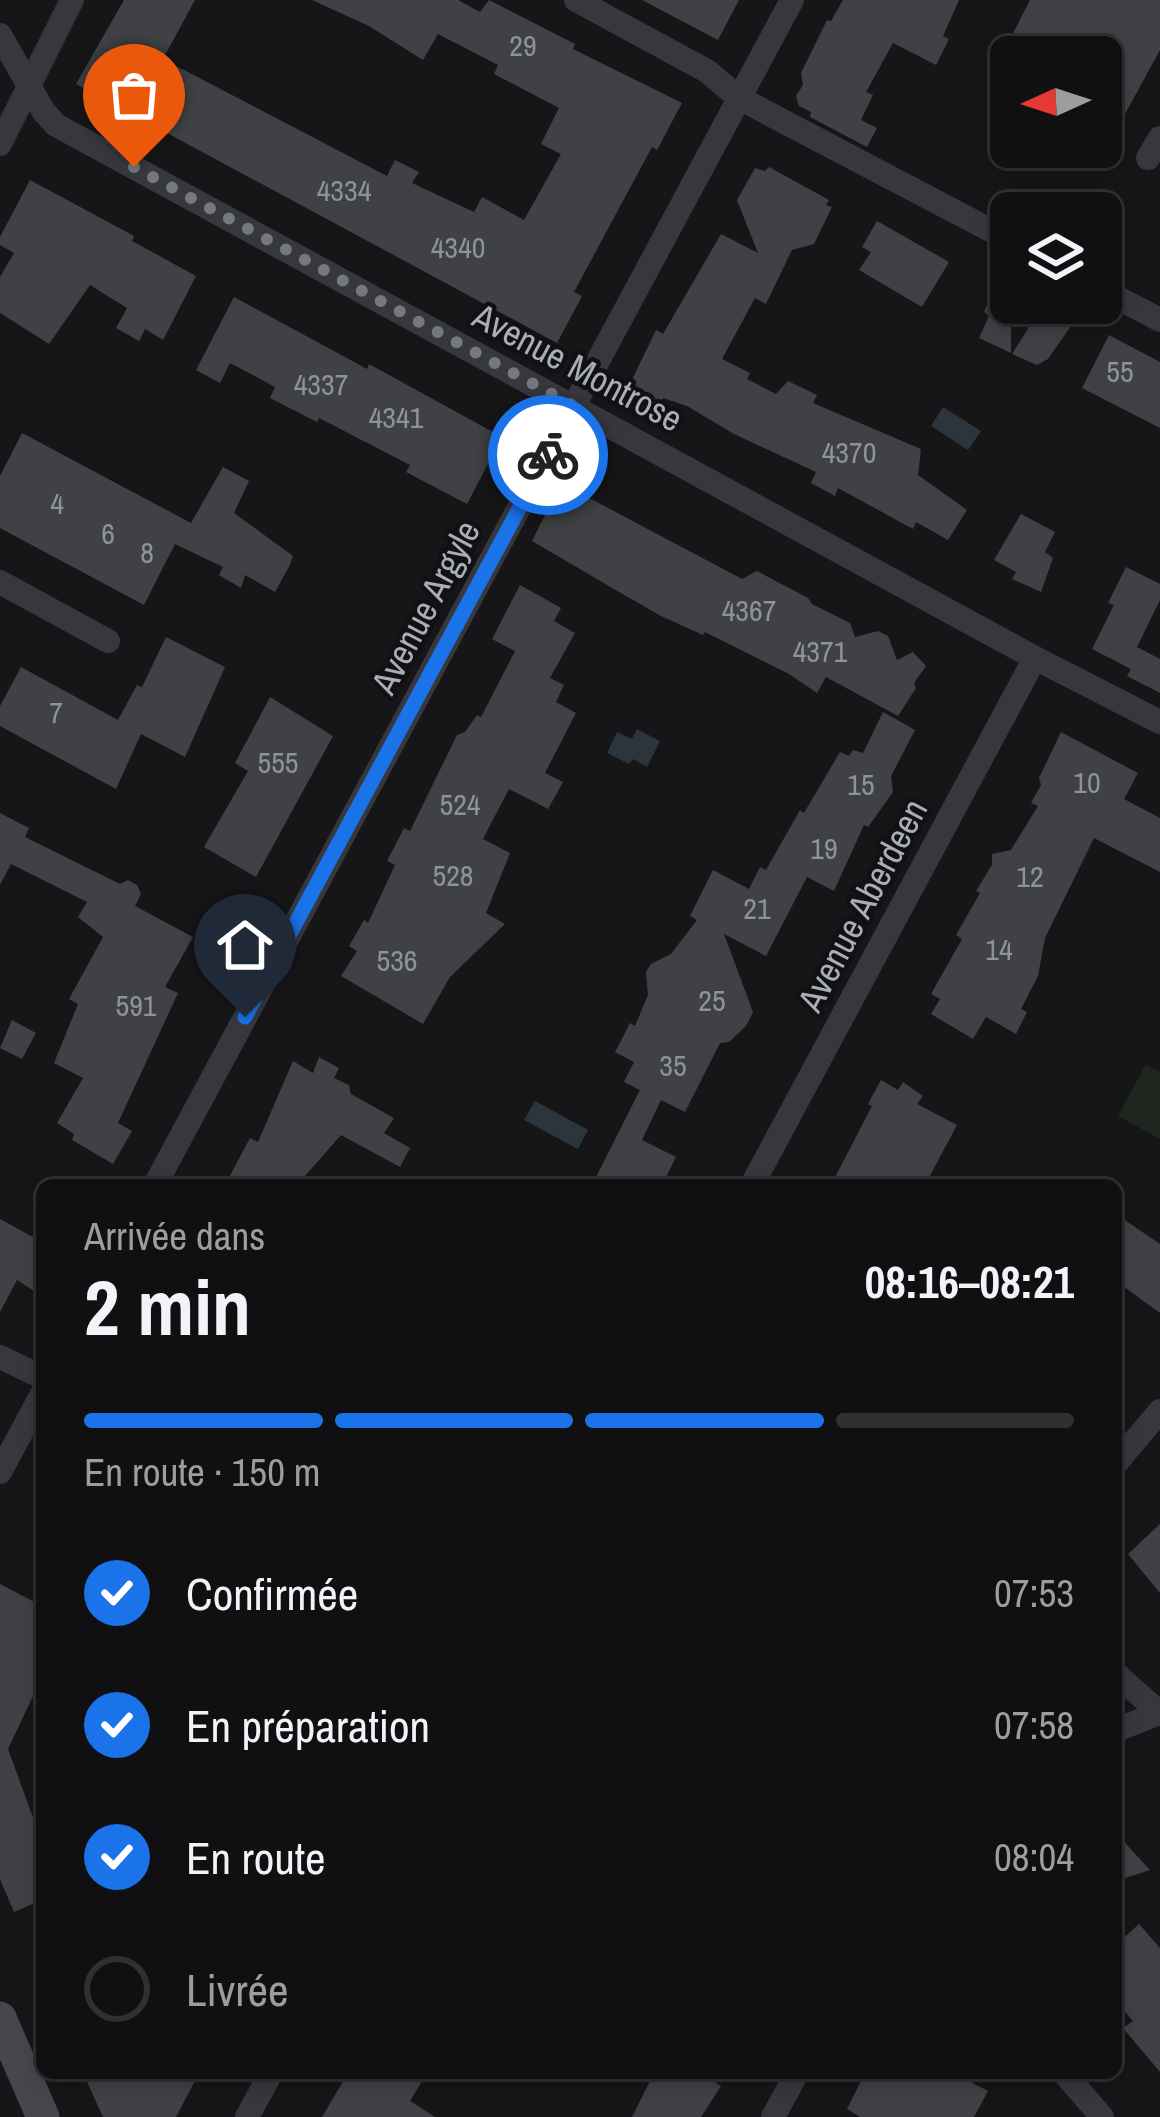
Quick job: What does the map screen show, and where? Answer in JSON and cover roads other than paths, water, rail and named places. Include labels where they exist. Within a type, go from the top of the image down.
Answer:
[{"type":"main road","points":[[0,2018],[44,2117]]},
{"type":"street","points":[[0,143],[72,0]]},
{"type":"street","points":[[576,0],[707,71],[739,98],[990,230]]},
{"type":"street","name":"Avenue Argyle","points":[[157,1179],[792,0]]},
{"type":"street","name":"Avenue Montrose","points":[[0,34],[56,125],[1160,722]]},
{"type":"street","points":[[1122,300],[1160,320]]},
{"type":"street","points":[[0,582],[108,640]]},
{"type":"street","name":"Avenue Aberdeen","points":[[755,1179],[1035,658]]},
{"type":"street","points":[[0,1357],[36,1375]]},
{"type":"street","points":[[0,1472],[36,1405]]},
{"type":"street","points":[[1122,1456],[1160,1411]]},
{"type":"street","points":[[1122,1679],[1160,1713],[1122,1728]]},
{"type":"street","points":[[248,2117],[269,2079]]},
{"type":"street","points":[[773,2117],[794,2079]]},
{"type":"street","points":[[1069,2079],[1102,2117]]}]
